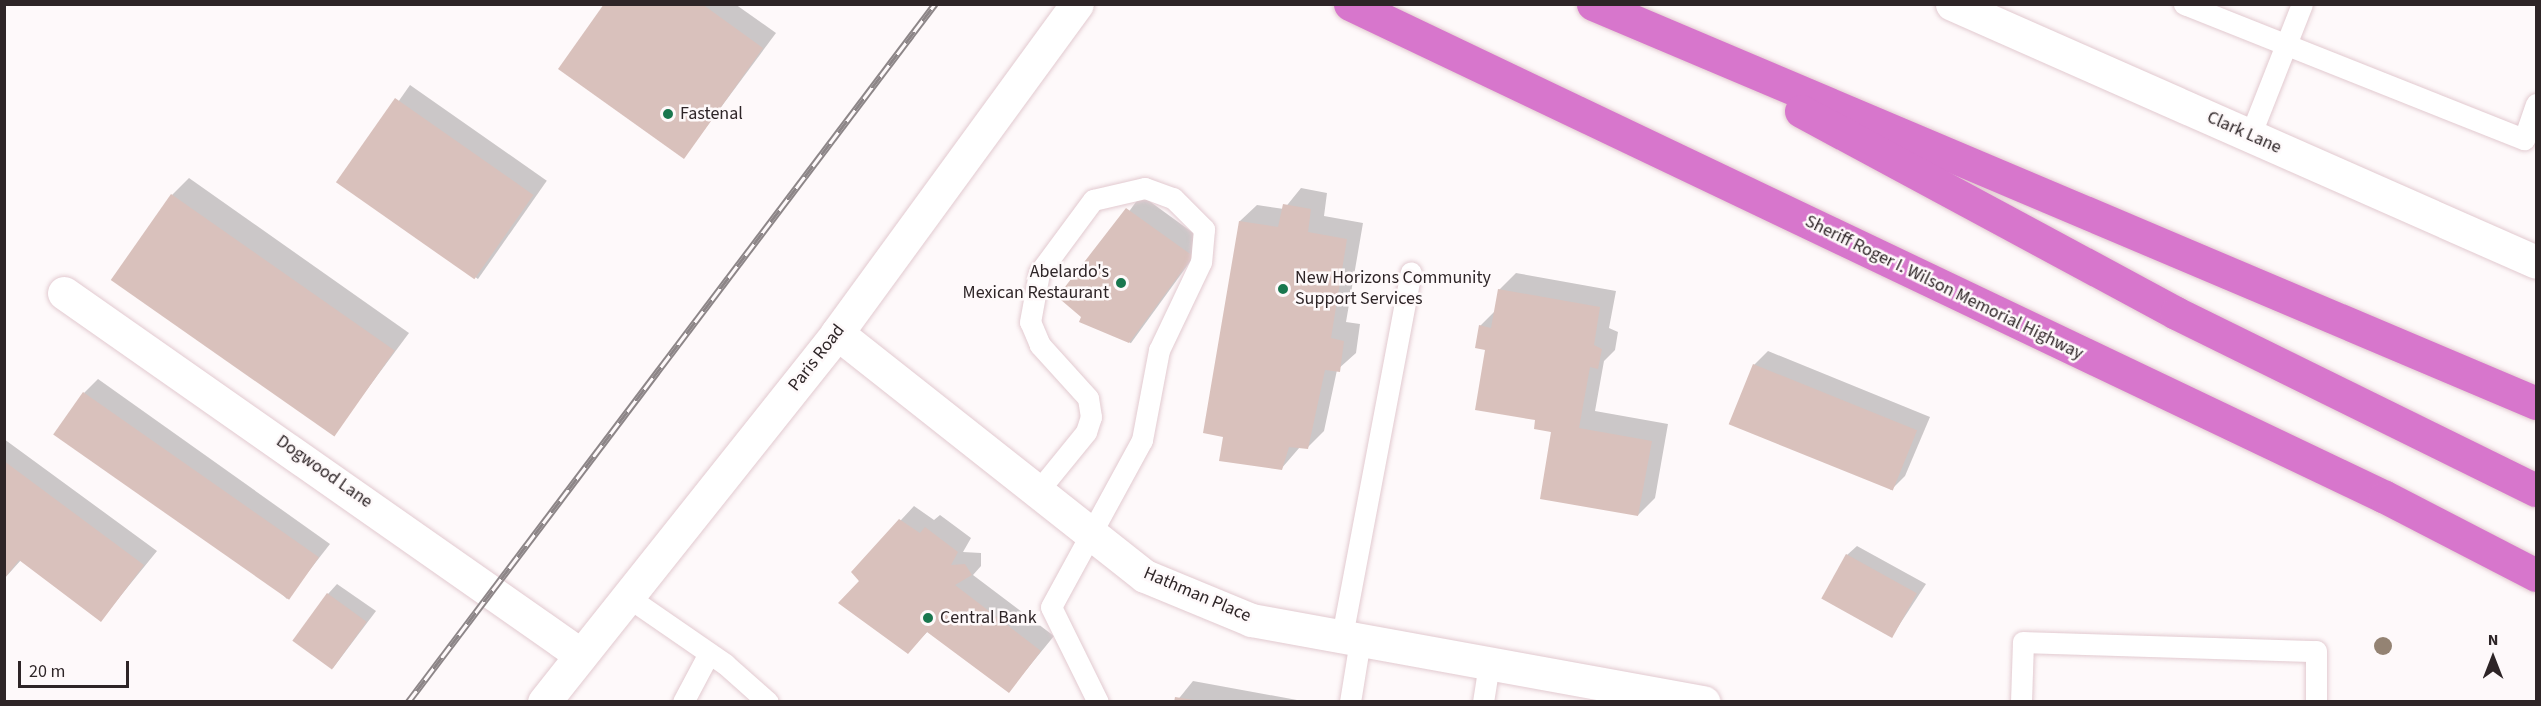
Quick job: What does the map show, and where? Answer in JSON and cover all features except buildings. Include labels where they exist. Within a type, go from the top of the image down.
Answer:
[{"type":"highway","name":"Sheriff Roger I. Wilson Memorial Highway","points":[[1350,4],[2385,497],[2536,575]]},
{"type":"highway","points":[[1593,4],[2536,403]]},
{"type":"highway","points":[[1628,18],[2175,313],[2536,490]]},
{"type":"street","name":"Paris Road","points":[[544,702],[837,333],[1077,4]]},
{"type":"street","name":"Clark Lane","points":[[1952,4],[2536,262]]},
{"type":"street","name":"Dogwood Lane","points":[[64,293],[581,655]]},
{"type":"street","name":"Hathman Place","points":[[837,333],[1144,576],[1251,620],[1490,663],[1582,691],[1704,702]]},
{"type":"lane","points":[[2184,4],[2524,139],[2536,104]]},
{"type":"lane","points":[[2250,136],[2302,4]]},
{"type":"lane","points":[[1038,491],[1086,432],[1091,417],[1088,398],[1040,345],[1030,322],[1039,273],[1094,200],[1145,188],[1173,198],[1196,216],[1206,245],[1158,350],[1142,440],[1094,536],[1051,607],[1098,702]]},
{"type":"lane","points":[[1350,702],[1351,638],[1411,272]]},
{"type":"lane","points":[[628,597],[709,653],[768,702]]},
{"type":"lane","points":[[2021,702],[2023,642],[2316,651],[2316,702]]},
{"type":"lane","points":[[683,702],[709,653]]},
{"type":"lane","points":[[1483,702],[1490,663]]},
{"type":"railway","points":[[408,702],[935,4]]},
{"type":"place","name":"Fastenal","points":[[668,114]]},
{"type":"place","name":"Abelardo's Mexican Restaurant","points":[[1121,283]]},
{"type":"place","name":"New Horizons Community Support Services","points":[[1283,289]]},
{"type":"place","name":"Central Bank","points":[[928,618]]}]
